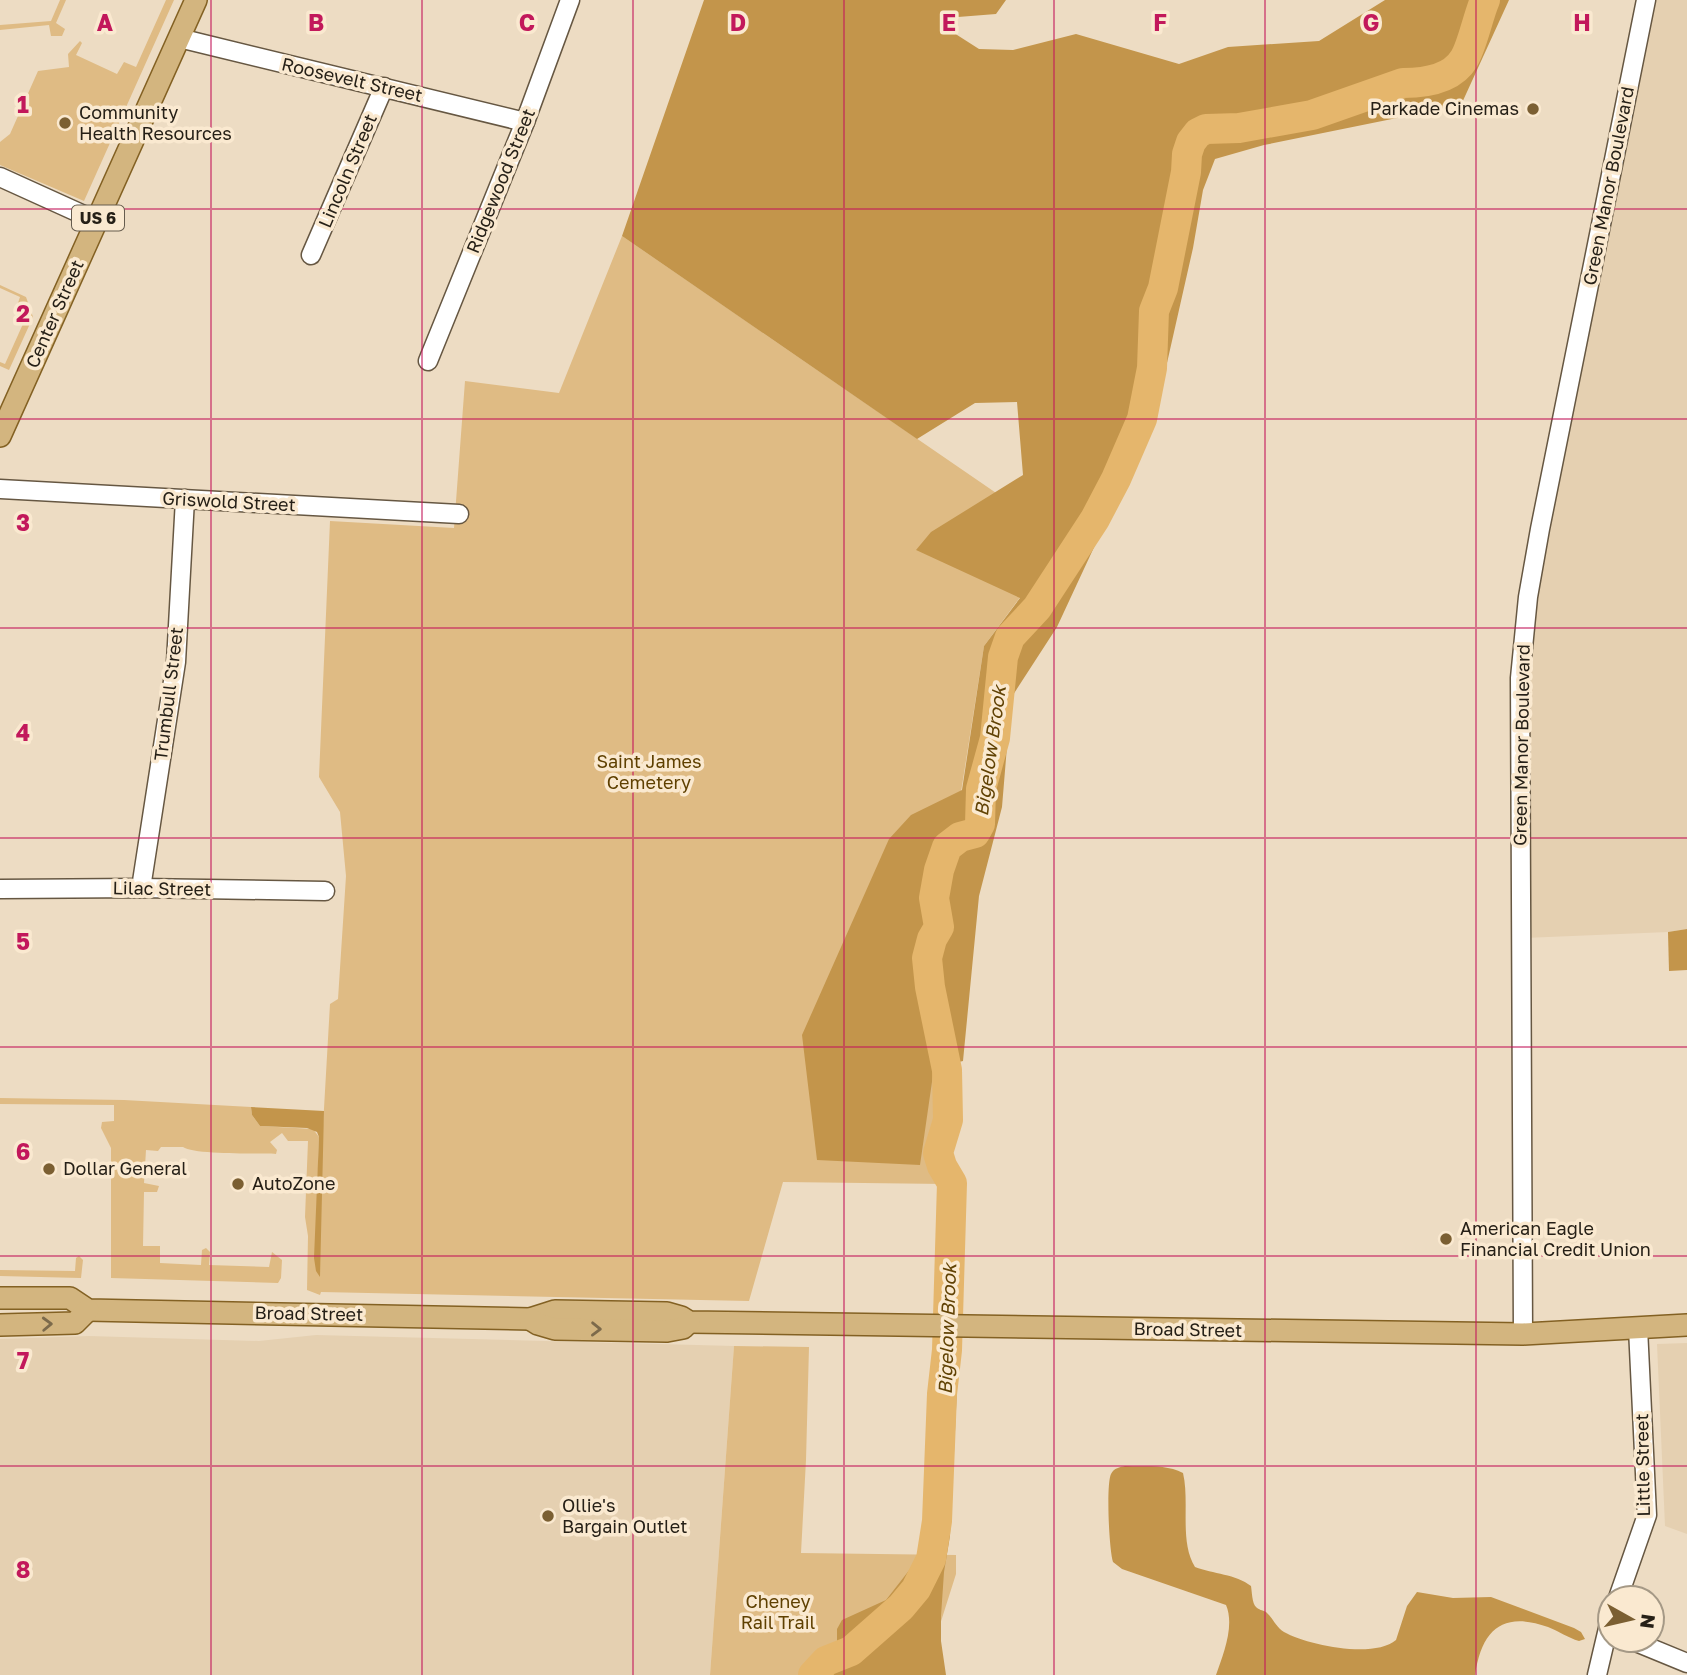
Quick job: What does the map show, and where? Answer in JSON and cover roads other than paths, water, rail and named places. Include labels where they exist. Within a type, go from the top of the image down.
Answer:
[{"type":"main road","name":"Center Street","points":[[0,436],[196,0]]},
{"type":"main road","name":"Broad Street","points":[[0,1298],[70,1298],[88,1310],[530,1319],[555,1311],[667,1313],[690,1322],[948,1327],[1523,1334],[1687,1325]]},
{"type":"main road","name":"Broad Street","points":[[0,1325],[75,1324],[88,1310]]},
{"type":"street","name":"Ridgewood Street","points":[[428,361],[525,122],[570,0]]},
{"type":"street","name":"Green Manor Boulevard","points":[[1523,1334],[1520,678],[1528,597],[1647,0]]},
{"type":"street","name":"Roosevelt Street","points":[[179,38],[525,122]]},
{"type":"street","name":"Lincoln Street","points":[[311,255],[384,87]]},
{"type":"street","points":[[0,177],[97,220]]},
{"type":"street","name":"Griswold Street","points":[[0,489],[458,514]]},
{"type":"street","name":"Trumbull Street","points":[[141,888],[176,662],[185,499]]},
{"type":"street","name":"Lilac Street","points":[[0,889],[325,891]]},
{"type":"street","name":"Little Street","points":[[1623,1584],[1647,1516],[1638,1328]]},
{"type":"street","points":[[1597,1675],[1602,1654]]},
{"type":"street","points":[[1665,1654],[1687,1663]]},
{"type":"waterway","name":"Bigelow Brook","points":[[813,1675],[826,1661],[851,1651],[901,1607],[916,1589],[931,1559],[937,1521],[942,1394],[947,1350],[952,1183],[938,1153],[948,1120],[947,1070],[930,987],[927,958],[932,939],[939,927],[934,898],[939,870],[947,847],[960,837],[975,833],[980,824],[981,789],[995,738],[1003,657],[1010,637],[1037,608],[1095,519],[1142,419],[1152,368],[1154,311],[1163,288],[1191,142],[1198,133],[1206,129],[1239,128],[1312,115],[1403,83],[1428,81],[1445,75],[1459,66],[1467,54],[1485,0]]},
{"type":"place","name":"Parkade Cinemas","points":[[1533,109]]},
{"type":"place","name":"Community Health Resources","points":[[65,123]]},
{"type":"place","name":"Dollar General","points":[[49,1169]]},
{"type":"place","name":"AutoZone","points":[[238,1184]]},
{"type":"place","name":"American Eagle Financial Credit Union","points":[[1446,1239]]},
{"type":"place","name":"Ollie's Bargain Outlet","points":[[548,1516]]},
{"type":"park label","name":"Saint James Cemetery","points":[[649,772]]},
{"type":"park label","name":"Cheney Rail Trail","points":[[778,1612]]}]
